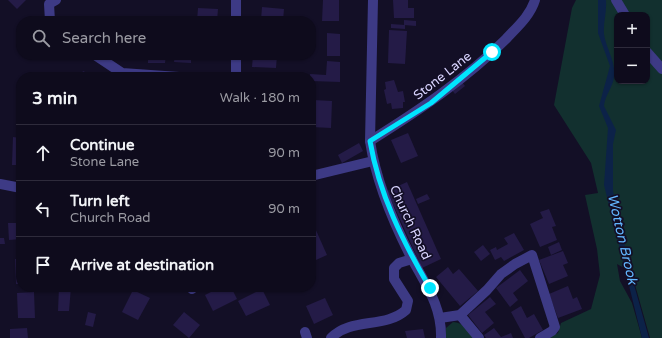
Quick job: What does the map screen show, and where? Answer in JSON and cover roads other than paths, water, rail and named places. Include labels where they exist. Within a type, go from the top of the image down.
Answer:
[{"type":"street","points":[[50,16],[49,4],[56,0]]},
{"type":"street","points":[[236,0],[236,16]]},
{"type":"street","name":"Church Road","points":[[373,0],[370,141],[373,161],[378,181],[412,259],[430,288],[440,318],[441,338]]},
{"type":"street","name":"Stone Lane","points":[[370,141],[431,103],[492,52],[528,14],[535,0]]},
{"type":"street","points":[[616,0],[624,12]]},
{"type":"street","points":[[650,55],[662,69]]},
{"type":"street","points":[[102,60],[120,72]]},
{"type":"street","points":[[236,60],[236,72]]},
{"type":"street","points":[[316,175],[373,161]]},
{"type":"street","points":[[0,184],[16,187]]},
{"type":"street","points":[[440,318],[460,315],[487,290],[501,274],[515,264],[532,255],[555,327],[552,331],[540,338]]},
{"type":"street","points":[[331,338],[346,327],[395,317],[406,310],[408,301],[394,279],[394,268],[398,263],[412,259]]},
{"type":"street","points":[[460,315],[479,338]]},
{"type":"water","name":"Wotton Brook","points":[[598,0],[606,0],[604,34],[614,66],[614,77],[604,106],[616,130],[613,144],[613,191],[631,274],[649,338],[642,338],[604,185],[608,128],[599,106],[610,66],[598,33]]}]
